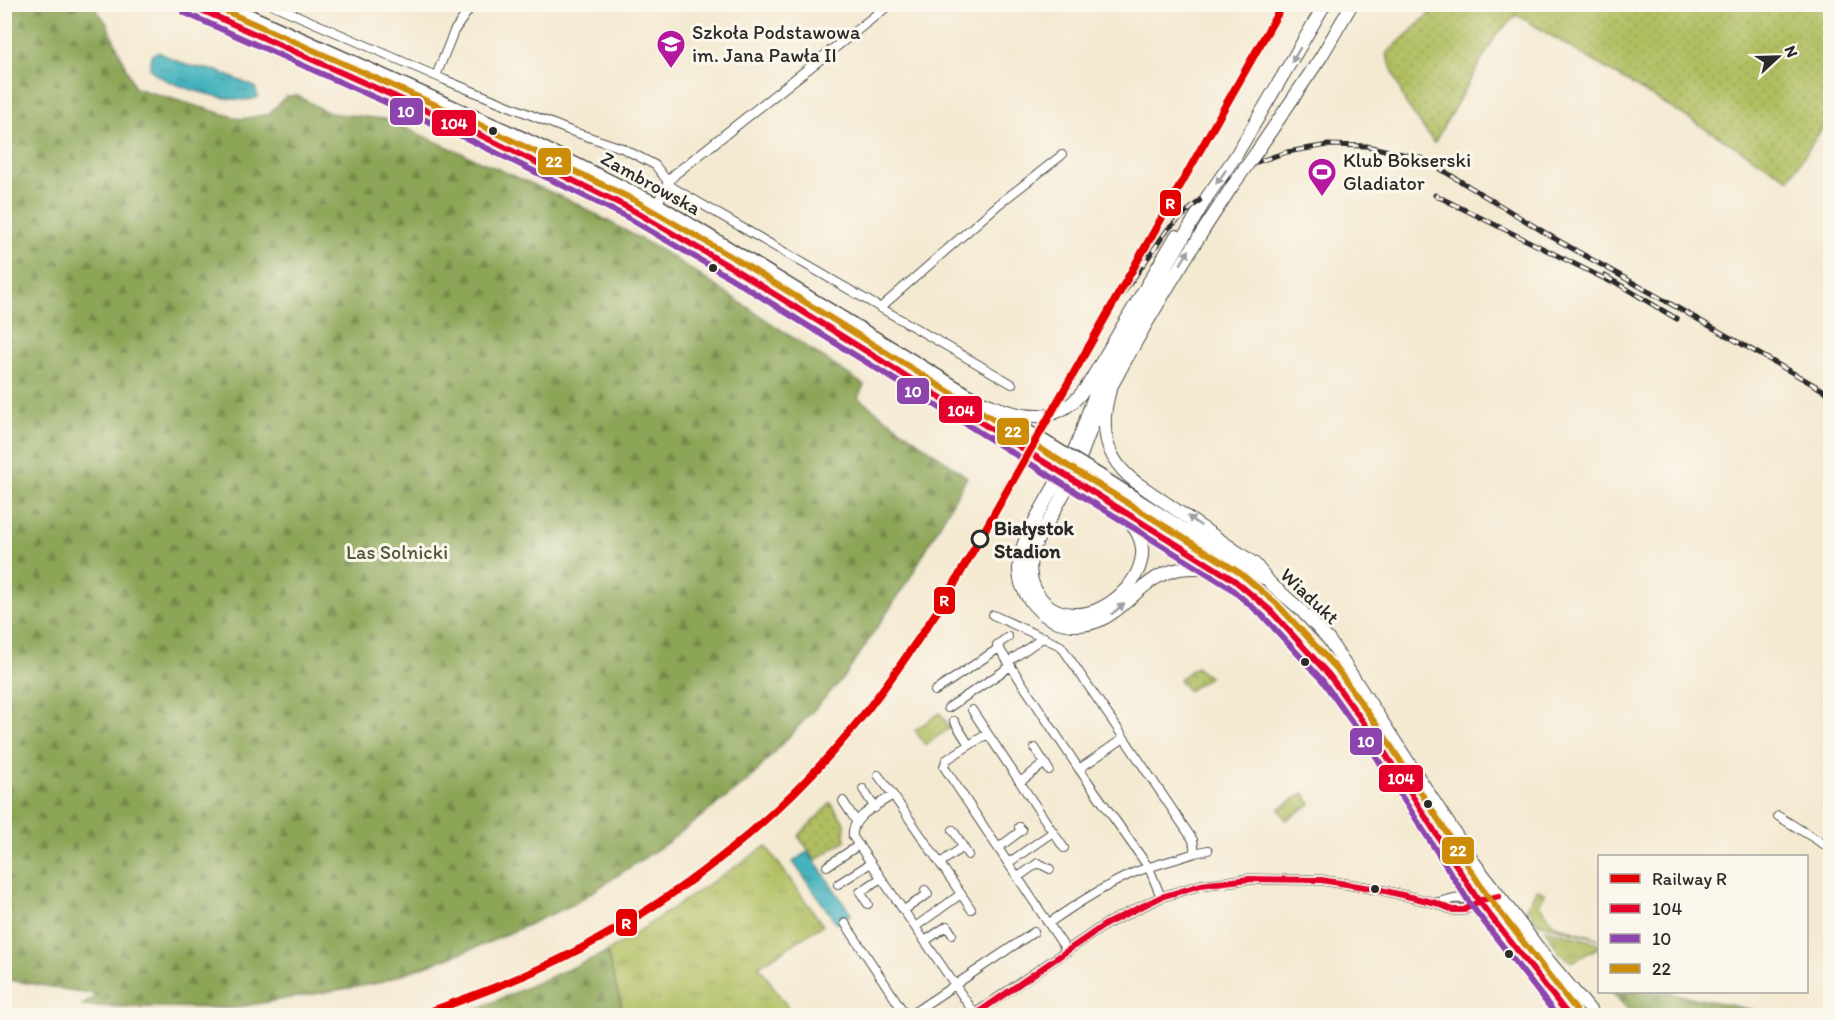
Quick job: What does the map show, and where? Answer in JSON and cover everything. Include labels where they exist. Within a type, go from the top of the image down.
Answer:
[{"type":"main road","name":"Zambrowska","points":[[187,4],[472,131],[591,188],[649,219],[999,433]]},
{"type":"main road","name":"Zambrowska","points":[[226,4],[527,139],[657,203],[1005,417]]},
{"type":"main road","points":[[980,401],[1008,412],[1038,417],[1065,408],[1083,393],[1156,268],[1180,231],[1235,157],[1325,4]]},
{"type":"main road","points":[[1117,506],[1139,537],[1142,559],[1135,577],[1115,598],[1094,611],[1072,614],[1054,609],[1034,590],[1030,576],[1032,555],[1076,469],[1110,390],[1192,246],[1315,66],[1352,4]]},
{"type":"main road","points":[[1207,197],[1098,388],[1074,450],[1024,544],[1019,566],[1022,586],[1035,608],[1049,618],[1074,626],[1096,623],[1108,617],[1166,573],[1195,567],[1220,570]]},
{"type":"main road","points":[[1110,390],[1103,416],[1103,431],[1109,451],[1120,469],[1255,564],[1271,584]]},
{"type":"main road","name":"Wiadukt","points":[[1005,417],[1100,474],[1271,584],[1307,616],[1341,656],[1473,861],[1595,1016]]},
{"type":"main road","name":"Wiadukt","points":[[999,433],[1220,570],[1279,616],[1324,665],[1481,900],[1569,1016]]},
{"type":"street","name":"Zambrowska","points":[[271,4],[436,76],[648,160],[672,187],[1012,384]]},
{"type":"street","points":[[436,76],[454,32],[473,4]]},
{"type":"street","points":[[649,219],[669,181],[890,4]]},
{"type":"street","points":[[879,308],[999,204],[1062,155]]},
{"type":"street","points":[[993,615],[1064,648],[1193,840],[1195,853]]},
{"type":"street","points":[[1008,637],[997,645],[1079,769],[1149,868],[1161,897]]},
{"type":"street","points":[[948,708],[1044,638]]},
{"type":"street","points":[[935,691],[999,648]]},
{"type":"street","points":[[972,710],[1064,848]]},
{"type":"street","points":[[954,722],[969,745]]},
{"type":"street","points":[[987,734],[946,760],[944,767],[1067,951]]},
{"type":"street","points":[[1079,769],[1124,738]]},
{"type":"street","points":[[1020,782],[1047,767],[1035,748]]},
{"type":"street","points":[[878,775],[971,909]]},
{"type":"street","points":[[863,789],[875,808]]},
{"type":"street","points":[[892,795],[856,821],[852,831],[859,845],[973,1015],[1106,924],[1161,897],[1201,885],[1226,881],[1291,879],[1348,883],[1436,903],[1456,898],[1481,900],[1499,896]]},
{"type":"street","points":[[843,801],[856,821]]},
{"type":"street","points":[[1778,816],[1830,848]]},
{"type":"street","points":[[998,848],[1022,830],[1019,827]]},
{"type":"street","points":[[952,830],[968,855]]},
{"type":"street","points":[[1008,863],[1053,831]]},
{"type":"street","points":[[828,866],[859,845]]},
{"type":"street","points":[[940,863],[963,847]]},
{"type":"street","points":[[1049,923],[1083,898],[1149,868],[1208,850]]},
{"type":"street","points":[[838,884],[871,863]]},
{"type":"street","points":[[1018,878],[1038,863],[1050,869]]},
{"type":"street","points":[[868,904],[860,892],[881,878]]},
{"type":"street","points":[[904,910],[928,894],[925,890]]},
{"type":"street","points":[[915,927],[961,894]]},
{"type":"street","points":[[845,923],[905,1014],[910,1015],[1034,932]]},
{"type":"street","points":[[925,941],[947,926],[952,934]]},
{"type":"green space","points":[[1440,4],[1830,5],[1830,116],[1789,179],[1517,15],[1497,34],[1434,143],[1405,102],[1386,54]]},
{"type":"green space","name":"Las Solnicki","points":[[4,5],[93,5],[107,24],[135,88],[241,119],[269,114],[285,97],[296,95],[329,113],[385,119],[575,203],[666,253],[864,385],[858,398],[967,477],[911,576],[845,676],[748,781],[664,845],[574,904],[483,945],[378,983],[232,1008],[81,1006],[98,995],[5,979]]},
{"type":"green space","points":[[1196,667],[1209,677],[1188,691],[1179,679]]},
{"type":"green space","points":[[940,713],[950,728],[925,745],[915,730]]},
{"type":"green space","points":[[1304,793],[1311,804],[1286,820],[1279,809]]},
{"type":"green space","points":[[831,803],[845,824],[845,840],[816,860],[798,836]]},
{"type":"green space","points":[[766,846],[823,925],[759,966],[793,1015],[624,1015],[607,952]]},
{"type":"green space","points":[[1537,888],[1545,894],[1539,905],[1555,925],[1598,939],[1538,923],[1527,907]]},
{"type":"green space","points":[[1545,929],[1598,943],[1598,948],[1572,962],[1560,954]]},
{"type":"green space","points":[[607,952],[624,1015],[463,1015]]},
{"type":"green space","points":[[1613,993],[1672,993],[1768,1013],[1795,1015],[1633,1015]]},
{"type":"water","points":[[158,52],[186,65],[217,71],[255,87],[258,97],[249,100],[219,97],[182,87],[155,74],[150,68],[151,55]]},
{"type":"water","points":[[808,851],[851,914],[837,924],[793,862]]},
{"type":"waterway","points":[[4,1014],[8,1016]]},
{"type":"railway","points":[[1101,325],[1168,229],[1217,185],[1254,163],[1287,152],[1328,145],[1367,146],[1424,159],[1552,237],[1830,394]]},
{"type":"railway","points":[[1435,195],[1611,282]]},
{"type":"railway","points":[[1605,276],[1677,319]]},
{"type":"rail line","name":"R","points":[[418,1016],[539,969],[578,950],[652,907],[723,856],[756,828],[819,767],[847,735],[887,684],[948,595],[1283,4]]},
{"type":"transit line","name":"104","points":[[188,4],[472,131],[629,208],[734,269],[1234,580],[1270,610],[1329,675],[1380,745],[1478,900],[1569,1016]]},
{"type":"transit line","name":"22","points":[[210,4],[476,123],[634,200],[739,261],[1240,573],[1276,603],[1337,669],[1387,740],[1486,894],[1576,1010]]},
{"type":"transit line","name":"10","points":[[183,12],[468,139],[625,216],[729,277],[1229,587],[1263,616],[1322,680],[1372,750],[1471,905],[1557,1016]]},
{"type":"transit line","name":"104","points":[[973,1016],[1106,924],[1161,897],[1201,885],[1249,879],[1321,880],[1377,889],[1436,903],[1453,910],[1464,910],[1481,900],[1499,896]]},
{"type":"place","name":"Szkoła Podstawowa im. Jana Pawła II","points":[[671,70]]},
{"type":"place","name":"Klub Bokserski Gladiator","points":[[1322,198]]},
{"type":"place","name":"Białystok Stadion","points":[[980,539]]}]
